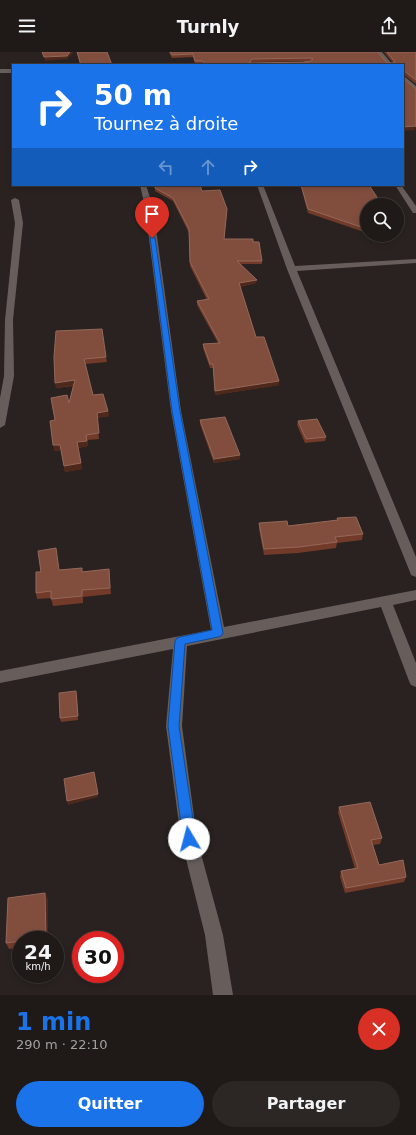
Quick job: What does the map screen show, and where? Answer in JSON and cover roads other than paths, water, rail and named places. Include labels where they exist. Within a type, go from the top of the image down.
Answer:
[{"type":"street","points":[[300,52],[309,64]]},
{"type":"street","points":[[379,52],[390,64]]},
{"type":"street","points":[[301,63],[309,64]]},
{"type":"street","points":[[0,71],[12,71]]},
{"type":"street","points":[[404,78],[416,89]]},
{"type":"street","points":[[143,186],[149,207],[176,411],[218,633]]},
{"type":"street","points":[[260,186],[278,229],[291,269],[416,572]]},
{"type":"street","points":[[399,186],[416,211]]},
{"type":"street","points":[[0,426],[9,376],[8,320],[19,223],[15,200]]},
{"type":"street","points":[[291,269],[416,261]]},
{"type":"street","points":[[0,677],[218,633],[416,596]]},
{"type":"street","points":[[385,601],[416,681]]},
{"type":"street","points":[[180,641],[174,726],[189,839],[214,934],[224,995]]}]
